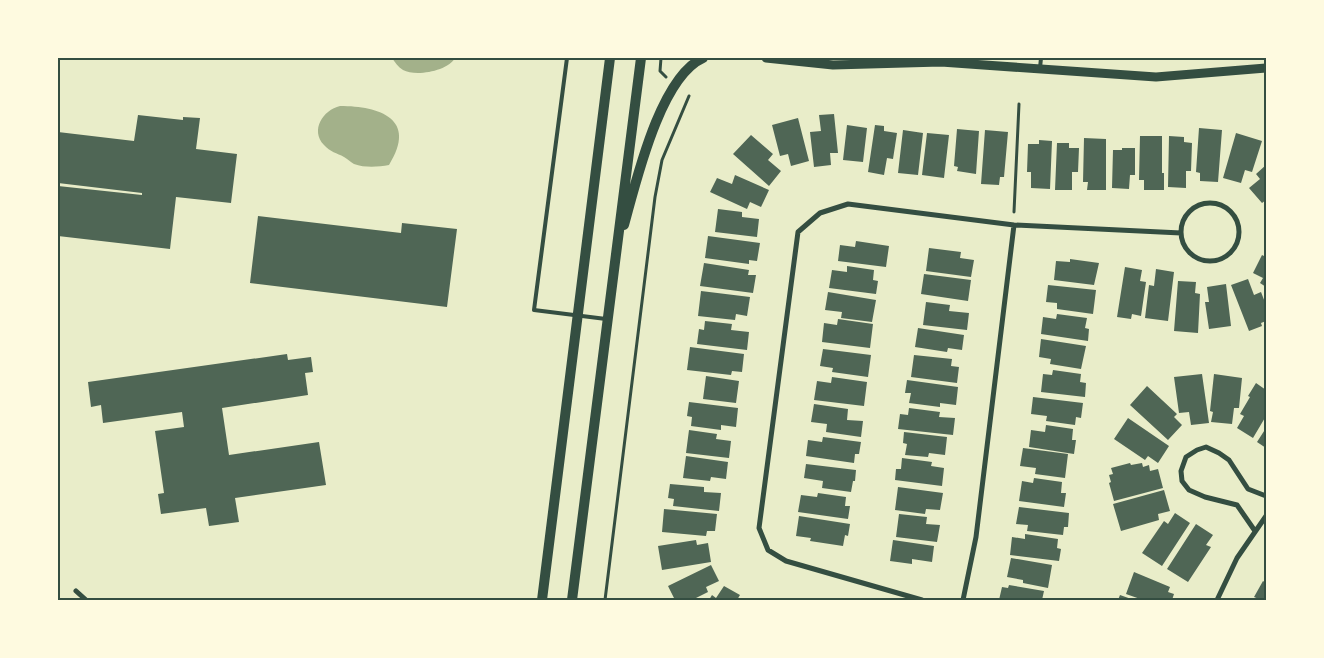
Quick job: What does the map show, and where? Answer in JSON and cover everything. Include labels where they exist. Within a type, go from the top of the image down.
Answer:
[{"type":"main road","points":[[542,600],[610,58]]},
{"type":"main road","points":[[572,600],[606,319],[641,58]]},
{"type":"main road","points":[[614,260],[636,182],[664,102],[685,70],[703,58]]},
{"type":"street","points":[[766,58],[832,65],[941,62],[1156,77],[1266,68]]},
{"type":"street","points":[[926,58],[941,62]]},
{"type":"street","points":[[1212,203],[1229,211],[1235,218],[1238,227],[1238,237],[1235,246],[1229,253],[1221,258],[1203,260],[1187,250],[1181,232],[1182,223],[1187,214],[1202,204],[1212,203]]},
{"type":"street","points":[[922,600],[786,561],[768,550],[759,528],[798,232],[820,213],[848,204],[1014,225],[1181,232]]},
{"type":"street","points":[[963,600],[976,537],[1014,225]]},
{"type":"street","points":[[1255,531],[1238,505],[1205,497],[1189,490],[1182,482],[1181,471],[1186,457],[1206,447],[1219,453],[1229,460],[1248,489],[1266,496]]},
{"type":"street","points":[[1217,600],[1238,558],[1266,516]]},
{"type":"street","points":[[76,591],[86,600]]},
{"type":"lane","points":[[567,58],[534,310],[606,319]]},
{"type":"lane","points":[[1040,69],[1041,58]]},
{"type":"path","points":[[660,58],[660,71],[667,78]]},
{"type":"path","points":[[605,600],[655,197],[662,160],[689,96]]},
{"type":"path","points":[[1014,212],[1019,104]]},
{"type":"shaded area","points":[[392,58],[455,58],[451,63],[439,69],[431,72],[416,73],[403,70]]},
{"type":"shaded area","points":[[340,106],[369,109],[381,113],[390,118],[397,126],[399,136],[397,149],[389,165],[371,167],[354,164],[324,145],[318,133],[320,121],[328,112]]},
{"type":"building","points":[[834,114],[838,153],[830,153],[831,165],[814,167],[810,132],[821,131],[819,115]]},
{"type":"building","points":[[138,115],[183,120],[183,117],[200,118],[196,149],[237,154],[231,203],[176,197],[170,249],[58,236],[58,186],[142,195],[142,193],[58,183],[58,132],[134,141]]},
{"type":"building","points":[[798,118],[809,161],[791,166],[788,154],[780,156],[772,125]]},
{"type":"building","points":[[847,125],[867,128],[863,162],[843,160]]},
{"type":"building","points":[[875,125],[884,126],[884,131],[897,133],[893,159],[887,158],[884,175],[868,172]]},
{"type":"building","points":[[1199,128],[1222,130],[1218,182],[1200,181],[1200,173],[1196,172]]},
{"type":"building","points":[[957,129],[979,131],[976,174],[957,171],[958,167],[954,166]]},
{"type":"building","points":[[903,130],[923,133],[918,175],[898,173]]},
{"type":"building","points":[[985,130],[1008,132],[1004,177],[1000,177],[999,185],[981,184]]},
{"type":"building","points":[[927,133],[949,135],[944,178],[922,175]]},
{"type":"building","points":[[1236,133],[1262,141],[1252,172],[1245,170],[1241,183],[1223,178]]},
{"type":"building","points":[[751,135],[773,154],[768,160],[781,171],[769,186],[733,154]]},
{"type":"building","points":[[1140,136],[1162,136],[1164,190],[1144,190],[1144,180],[1139,180]]},
{"type":"building","points":[[1169,136],[1184,137],[1184,142],[1192,143],[1191,171],[1186,171],[1186,188],[1168,187]]},
{"type":"building","points":[[1084,138],[1106,139],[1106,190],[1087,190],[1088,182],[1083,182]]},
{"type":"building","points":[[1039,140],[1052,141],[1050,189],[1031,188],[1031,172],[1027,172],[1028,144],[1039,144]]},
{"type":"building","points":[[1057,143],[1069,143],[1069,148],[1079,148],[1078,172],[1072,172],[1072,190],[1055,190]]},
{"type":"building","points":[[1122,148],[1135,148],[1135,175],[1130,175],[1129,189],[1112,188],[1113,150],[1122,150]]},
{"type":"building","points":[[1266,165],[1266,200],[1262,203],[1249,188],[1260,179],[1256,174]]},
{"type":"building","points":[[735,175],[769,190],[761,207],[750,202],[747,209],[710,192],[717,178],[732,184]]},
{"type":"building","points":[[718,209],[742,212],[742,217],[759,219],[757,237],[715,232]]},
{"type":"building","points":[[258,216],[401,233],[402,223],[457,229],[447,307],[250,283]]},
{"type":"building","points":[[708,236],[760,243],[757,261],[749,260],[749,264],[705,258]]},
{"type":"building","points":[[856,241],[889,246],[886,267],[838,261],[840,245],[855,247]]},
{"type":"building","points":[[929,248],[961,252],[960,258],[974,260],[971,277],[926,271]]},
{"type":"building","points":[[1262,255],[1266,257],[1266,287],[1260,283],[1263,278],[1253,273]]},
{"type":"building","points":[[1070,259],[1099,263],[1094,285],[1054,280],[1056,261],[1070,262]]},
{"type":"building","points":[[704,263],[749,270],[748,275],[756,275],[753,293],[700,286]]},
{"type":"building","points":[[847,266],[874,270],[873,280],[878,281],[876,294],[829,288],[832,270],[847,272]]},
{"type":"building","points":[[1125,267],[1142,270],[1140,281],[1146,282],[1141,316],[1132,314],[1131,319],[1117,317]]},
{"type":"building","points":[[1156,269],[1174,272],[1168,321],[1145,318],[1149,285],[1154,286]]},
{"type":"building","points":[[924,274],[971,280],[968,301],[921,294]]},
{"type":"building","points":[[1248,279],[1254,295],[1261,292],[1266,305],[1266,321],[1261,323],[1262,326],[1249,331],[1231,285]]},
{"type":"building","points":[[1178,281],[1196,282],[1195,293],[1200,294],[1198,333],[1174,331]]},
{"type":"building","points":[[1226,284],[1231,326],[1209,329],[1205,302],[1209,302],[1207,287]]},
{"type":"building","points":[[1048,285],[1096,290],[1093,314],[1057,309],[1057,303],[1046,302]]},
{"type":"building","points":[[701,291],[750,297],[747,316],[736,314],[735,320],[698,316]]},
{"type":"building","points":[[828,292],[876,300],[872,322],[841,318],[842,312],[825,310]]},
{"type":"building","points":[[926,302],[950,305],[949,311],[969,313],[967,330],[923,325]]},
{"type":"building","points":[[1057,314],[1087,318],[1085,328],[1089,329],[1088,341],[1041,334],[1043,317],[1056,319]]},
{"type":"building","points":[[838,319],[873,324],[870,348],[822,342],[824,323],[837,325]]},
{"type":"building","points":[[705,321],[732,324],[731,330],[749,332],[747,350],[697,344],[699,329],[704,330]]},
{"type":"building","points":[[918,328],[964,335],[962,350],[948,348],[947,352],[915,347]]},
{"type":"building","points":[[1041,339],[1086,346],[1081,369],[1050,364],[1051,359],[1039,357]]},
{"type":"building","points":[[690,347],[744,354],[742,372],[732,371],[731,375],[687,370]]},
{"type":"building","points":[[823,349],[871,355],[868,377],[832,372],[833,368],[820,366]]},
{"type":"building","points":[[287,354],[288,360],[311,357],[313,372],[305,373],[308,395],[222,408],[229,455],[319,442],[326,485],[235,498],[239,522],[209,526],[206,508],[161,514],[158,494],[164,493],[155,431],[184,427],[182,412],[103,423],[101,405],[91,407],[88,382]]},
{"type":"building","points":[[914,355],[952,359],[951,366],[959,367],[957,383],[911,377]]},
{"type":"building","points":[[1053,370],[1081,374],[1080,382],[1086,383],[1085,397],[1041,392],[1043,374],[1052,375]]},
{"type":"building","points":[[1202,374],[1209,423],[1191,425],[1189,412],[1179,413],[1174,377]]},
{"type":"building","points":[[1214,374],[1242,378],[1239,408],[1234,408],[1232,424],[1211,422],[1213,412],[1210,411]]},
{"type":"building","points":[[706,376],[739,381],[736,403],[703,399]]},
{"type":"building","points":[[832,377],[867,382],[864,406],[814,400],[817,381],[831,383]]},
{"type":"building","points":[[907,380],[958,387],[956,405],[940,403],[940,407],[909,403],[911,393],[905,393]]},
{"type":"building","points":[[1256,383],[1266,390],[1266,416],[1253,438],[1237,428],[1244,416],[1240,414]]},
{"type":"building","points":[[1147,386],[1177,414],[1174,417],[1182,425],[1168,440],[1130,405]]},
{"type":"building","points":[[1033,397],[1083,403],[1081,418],[1076,417],[1075,425],[1046,421],[1047,416],[1031,414]]},
{"type":"building","points":[[689,402],[738,408],[736,427],[721,425],[721,430],[691,426],[692,417],[687,416]]},
{"type":"building","points":[[814,404],[848,409],[847,420],[863,421],[861,437],[826,432],[827,424],[811,422]]},
{"type":"building","points":[[909,408],[940,412],[939,417],[955,418],[953,435],[898,429],[900,414],[908,415]]},
{"type":"building","points":[[1128,418],[1169,446],[1158,463],[1148,456],[1145,460],[1114,439]]},
{"type":"building","points":[[1046,425],[1073,429],[1072,440],[1076,440],[1074,454],[1029,447],[1031,430],[1045,432]]},
{"type":"building","points":[[1266,428],[1266,448],[1257,442]]},
{"type":"building","points":[[689,430],[717,434],[716,439],[731,441],[729,458],[686,453]]},
{"type":"building","points":[[904,432],[947,437],[945,455],[929,453],[928,457],[905,455],[907,444],[903,443]]},
{"type":"building","points":[[823,437],[861,442],[859,454],[855,454],[854,463],[806,456],[808,440],[822,442]]},
{"type":"building","points":[[1023,448],[1068,454],[1065,478],[1035,474],[1036,468],[1020,466]]},
{"type":"building","points":[[686,456],[728,462],[726,479],[711,477],[710,481],[683,478]]},
{"type":"building","points":[[902,458],[932,462],[931,466],[944,468],[942,486],[895,480],[896,469],[901,469]]},
{"type":"building","points":[[1130,463],[1131,465],[1142,463],[1143,467],[1149,465],[1150,471],[1158,469],[1163,488],[1114,501],[1109,483],[1111,482],[1109,475],[1113,474],[1111,468]]},
{"type":"building","points":[[806,464],[856,470],[851,492],[822,488],[823,481],[804,478]]},
{"type":"building","points":[[1034,478],[1062,482],[1061,493],[1066,493],[1064,507],[1019,501],[1022,481],[1033,483]]},
{"type":"building","points":[[670,484],[704,487],[704,492],[721,493],[719,511],[673,506],[674,499],[668,498]]},
{"type":"building","points":[[898,487],[943,493],[940,510],[926,509],[925,514],[895,510]]},
{"type":"building","points":[[1164,490],[1170,511],[1158,514],[1159,520],[1121,531],[1113,504]]},
{"type":"building","points":[[818,493],[846,497],[845,506],[850,506],[848,519],[798,512],[801,495],[817,497]]},
{"type":"building","points":[[1019,507],[1069,513],[1068,527],[1064,527],[1063,535],[1027,531],[1028,525],[1016,524]]},
{"type":"building","points":[[664,509],[717,514],[715,531],[707,531],[706,536],[662,532]]},
{"type":"building","points":[[1175,513],[1190,523],[1162,566],[1142,553],[1164,521],[1168,524]]},
{"type":"building","points":[[899,514],[927,517],[926,524],[940,525],[937,542],[896,537]]},
{"type":"building","points":[[799,516],[850,524],[848,536],[845,535],[843,546],[810,541],[811,538],[796,536]]},
{"type":"building","points":[[1196,524],[1213,535],[1206,545],[1211,547],[1188,582],[1167,569]]},
{"type":"building","points":[[1025,534],[1058,539],[1057,548],[1061,549],[1059,561],[1010,555],[1012,537],[1025,539]]},
{"type":"building","points":[[696,540],[697,545],[708,543],[711,562],[662,570],[658,546]]},
{"type":"building","points":[[893,540],[934,546],[932,562],[912,559],[912,564],[890,561]]},
{"type":"building","points":[[1011,558],[1052,565],[1048,588],[1023,583],[1023,580],[1007,577]]},
{"type":"building","points":[[711,565],[719,581],[706,587],[708,592],[692,600],[675,600],[668,586]]},
{"type":"building","points":[[1134,572],[1170,587],[1168,592],[1174,594],[1172,600],[1143,600],[1126,594]]},
{"type":"building","points":[[1263,581],[1266,583],[1266,600],[1254,597]]},
{"type":"building","points":[[1009,585],[1044,591],[1042,600],[999,600],[1002,587],[1008,588]]},
{"type":"building","points":[[724,586],[740,595],[737,600],[709,600],[712,595],[716,598]]},
{"type":"building","points":[[1120,595],[1134,600],[1118,600]]}]
